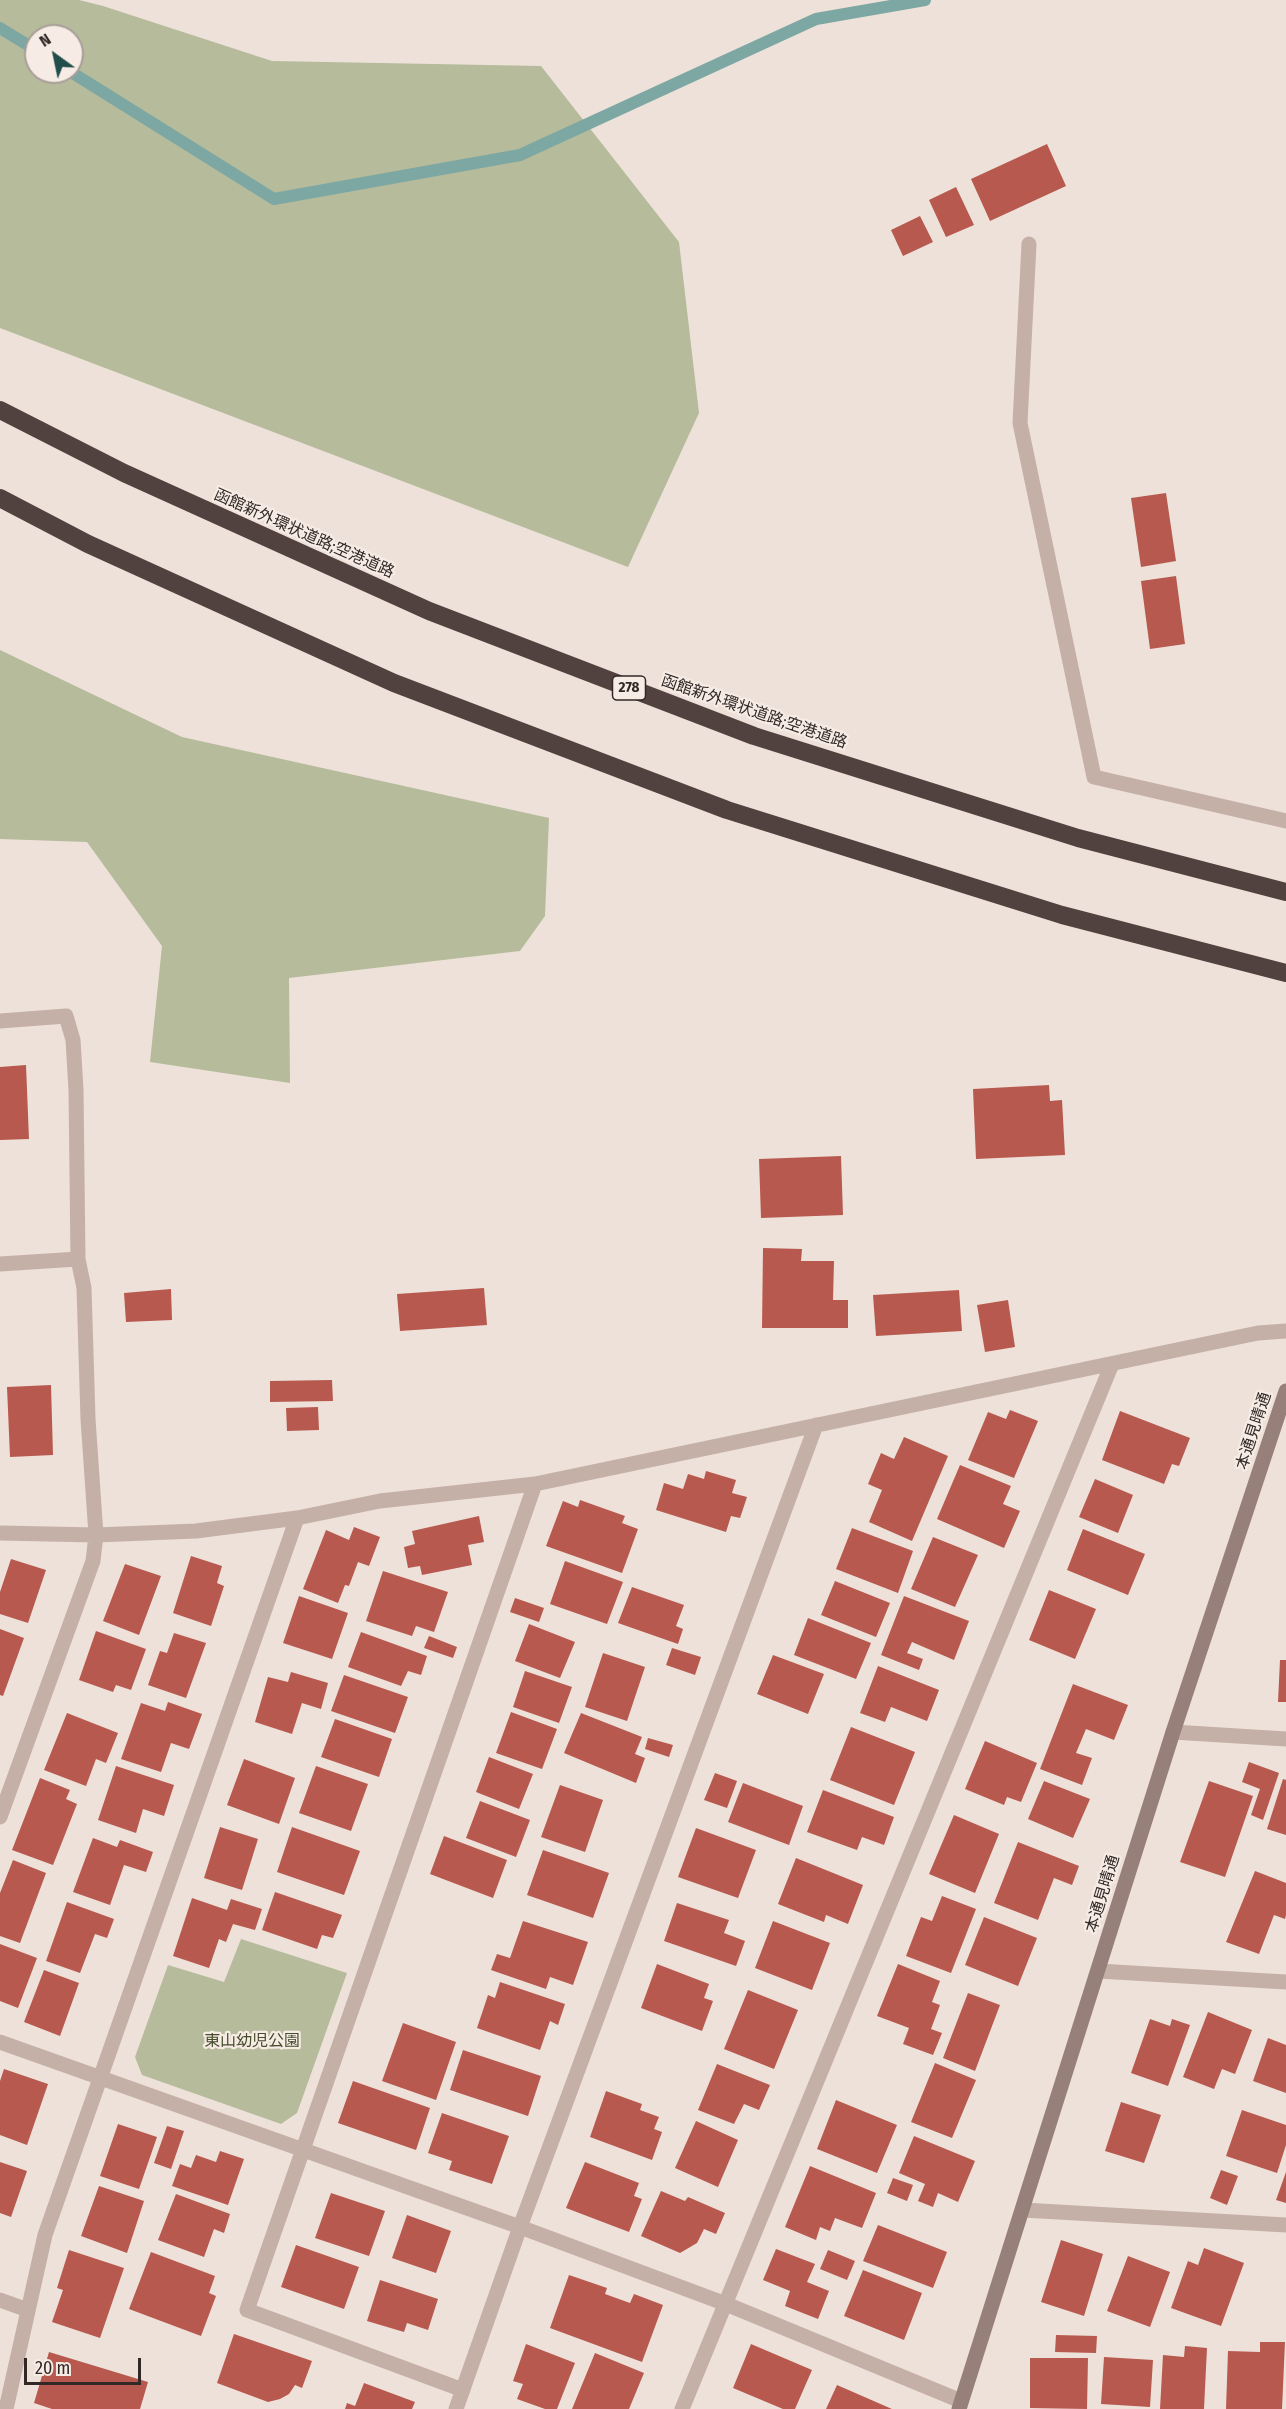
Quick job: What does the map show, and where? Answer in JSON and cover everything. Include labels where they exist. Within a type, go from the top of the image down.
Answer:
[{"type":"highway","name":"函館新外環状道路;空港道路","points":[[0,410],[124,473],[429,611],[754,736],[1077,838],[1286,892]]},
{"type":"highway","points":[[0,498],[88,544],[394,683],[727,810],[1062,915],[1286,973]]},
{"type":"street","points":[[1029,244],[1020,423],[1094,777],[1286,821]]},
{"type":"street","points":[[0,1021],[66,1016],[73,1040],[76,1090],[78,1259],[84,1288],[88,1419],[96,1535],[93,1561],[0,1817]]},
{"type":"street","points":[[0,1263],[78,1259]]},
{"type":"street","points":[[0,1533],[96,1535],[196,1532],[297,1518],[380,1501],[535,1484],[1258,1333],[1286,1331]]},
{"type":"street","points":[[682,2409],[1112,1364]]},
{"type":"street","name":"本通見晴通","points":[[960,2405],[1173,1732],[1286,1391]]},
{"type":"street","points":[[456,2409],[520,2228],[816,1425]]},
{"type":"street","points":[[463,2390],[247,2310],[535,1484]]},
{"type":"street","points":[[6,2409],[45,2235],[297,1518]]},
{"type":"street","points":[[1173,1732],[1286,1739]]},
{"type":"street","points":[[1098,1971],[1286,1982]]},
{"type":"street","points":[[0,2042],[726,2304],[960,2405]]},
{"type":"street","points":[[1023,2211],[1286,2225]]},
{"type":"street","points":[[0,2300],[28,2310]]},
{"type":"green space","points":[[0,0],[79,0],[272,61],[541,66],[679,242],[699,413],[628,567],[0,328]]},
{"type":"green space","points":[[0,650],[182,737],[549,818],[545,916],[520,951],[289,978],[290,1083],[150,1062],[162,946],[87,842],[0,839]]},
{"type":"green space","name":"東山幼児公園","points":[[241,1939],[347,1973],[297,2113],[281,2124],[142,2075],[135,2057],[168,1965],[224,1982]]},
{"type":"building","points":[[1047,144],[1066,186],[990,221],[971,179]]},
{"type":"building","points":[[956,187],[974,225],[946,237],[929,200]]},
{"type":"building","points":[[920,216],[933,242],[903,256],[891,230]]},
{"type":"building","points":[[1166,493],[1176,561],[1141,567],[1131,498]]},
{"type":"building","points":[[1176,576],[1185,644],[1150,649],[1141,581]]},
{"type":"building","points":[[26,1065],[29,1139],[0,1140],[0,1067]]},
{"type":"building","points":[[1049,1085],[1050,1101],[1062,1100],[1065,1155],[976,1159],[973,1089]]},
{"type":"building","points":[[841,1156],[843,1215],[761,1218],[759,1159]]},
{"type":"building","points":[[763,1248],[802,1249],[801,1261],[834,1261],[833,1300],[848,1300],[848,1328],[762,1328]]},
{"type":"building","points":[[484,1288],[487,1325],[400,1331],[397,1294]]},
{"type":"building","points":[[171,1289],[172,1320],[126,1322],[124,1293]]},
{"type":"building","points":[[959,1290],[962,1331],[876,1336],[873,1295]]},
{"type":"building","points":[[1008,1300],[1015,1347],[985,1352],[977,1305]]},
{"type":"building","points":[[332,1380],[333,1401],[270,1402],[270,1381]]},
{"type":"building","points":[[51,1385],[53,1455],[10,1457],[7,1387]]},
{"type":"building","points":[[318,1407],[319,1430],[287,1431],[286,1408]]},
{"type":"building","points":[[1010,1410],[1038,1421],[1014,1478],[968,1460],[988,1412],[1006,1419]]},
{"type":"building","points":[[1120,1411],[1190,1438],[1179,1466],[1172,1464],[1164,1484],[1102,1460]]},
{"type":"building","points":[[904,1437],[948,1456],[912,1541],[869,1522],[882,1490],[868,1484],[881,1453],[894,1459]]},
{"type":"building","points":[[960,1465],[1011,1486],[1003,1504],[1020,1511],[1004,1548],[937,1519]]},
{"type":"building","points":[[706,1471],[736,1480],[732,1493],[747,1497],[740,1518],[731,1516],[726,1532],[656,1510],[664,1483],[683,1489],[688,1474],[704,1479]]},
{"type":"building","points":[[1095,1479],[1133,1495],[1118,1533],[1079,1517]]},
{"type":"building","points":[[580,1500],[625,1516],[622,1523],[638,1529],[622,1573],[546,1546],[563,1501],[578,1507]]},
{"type":"building","points":[[479,1516],[484,1542],[468,1545],[472,1565],[422,1575],[420,1566],[408,1568],[404,1547],[415,1544],[412,1531]]},
{"type":"building","points":[[354,1527],[380,1537],[369,1566],[358,1562],[349,1586],[345,1585],[338,1603],[303,1589],[326,1530],[349,1540]]},
{"type":"building","points":[[852,1528],[913,1551],[898,1593],[836,1569]]},
{"type":"building","points":[[1083,1529],[1145,1554],[1128,1595],[1067,1570]]},
{"type":"building","points":[[933,1537],[978,1555],[955,1607],[911,1589]]},
{"type":"building","points":[[191,1556],[222,1566],[217,1583],[224,1586],[211,1626],[173,1613]]},
{"type":"building","points":[[11,1559],[46,1570],[28,1623],[0,1614],[0,1592]]},
{"type":"building","points":[[565,1561],[623,1582],[607,1624],[550,1604]]},
{"type":"building","points":[[125,1564],[161,1576],[139,1635],[103,1621]]},
{"type":"building","points":[[383,1571],[448,1592],[434,1632],[416,1626],[412,1636],[366,1621]]},
{"type":"building","points":[[835,1581],[890,1603],[876,1637],[821,1615]]},
{"type":"building","points":[[632,1587],[684,1605],[676,1626],[683,1629],[678,1644],[618,1623]]},
{"type":"building","points":[[1049,1590],[1096,1609],[1075,1659],[1029,1640]]},
{"type":"building","points":[[299,1596],[348,1613],[332,1659],[283,1643]]},
{"type":"building","points":[[904,1596],[969,1621],[954,1660],[912,1642],[907,1653],[923,1659],[919,1670],[881,1655]]},
{"type":"building","points":[[515,1598],[544,1608],[539,1622],[510,1612]]},
{"type":"building","points":[[808,1618],[871,1643],[856,1679],[794,1655]]},
{"type":"building","points":[[529,1624],[575,1642],[560,1678],[515,1661]]},
{"type":"building","points":[[0,1629],[24,1638],[3,1696],[0,1695]]},
{"type":"building","points":[[96,1631],[146,1649],[131,1690],[116,1685],[113,1692],[79,1680]]},
{"type":"building","points":[[361,1632],[427,1656],[421,1675],[408,1671],[401,1686],[348,1667]]},
{"type":"building","points":[[174,1633],[206,1643],[186,1698],[148,1685],[160,1651],[167,1653]]},
{"type":"building","points":[[429,1636],[457,1647],[453,1658],[424,1648]]},
{"type":"building","points":[[672,1648],[701,1657],[695,1675],[666,1665]]},
{"type":"building","points":[[603,1653],[645,1667],[627,1721],[585,1707]]},
{"type":"building","points":[[773,1655],[824,1674],[808,1714],[757,1694]]},
{"type":"building","points":[[1280,1660],[1286,1660],[1286,1702],[1278,1702]]},
{"type":"building","points":[[878,1666],[939,1690],[927,1721],[891,1707],[885,1722],[860,1713]]},
{"type":"building","points":[[525,1671],[572,1687],[559,1723],[513,1707]]},
{"type":"building","points":[[291,1672],[328,1683],[321,1709],[302,1703],[292,1734],[255,1722],[268,1677],[288,1682]]},
{"type":"building","points":[[344,1675],[408,1697],[395,1733],[331,1711]]},
{"type":"building","points":[[1073,1684],[1128,1705],[1114,1740],[1086,1729],[1076,1753],[1092,1758],[1082,1785],[1040,1769]]},
{"type":"building","points":[[168,1702],[202,1714],[189,1749],[171,1743],[161,1772],[121,1759],[141,1703],[165,1711]]},
{"type":"building","points":[[511,1712],[557,1729],[542,1769],[496,1753]]},
{"type":"building","points":[[67,1713],[118,1733],[106,1763],[96,1759],[86,1786],[44,1770]]},
{"type":"building","points":[[581,1713],[642,1737],[635,1754],[645,1758],[636,1783],[564,1753]]},
{"type":"building","points":[[335,1719],[392,1739],[379,1777],[321,1757]]},
{"type":"building","points":[[851,1727],[915,1752],[894,1805],[830,1780]]},
{"type":"building","points":[[648,1738],[673,1745],[669,1757],[645,1749]]},
{"type":"building","points":[[985,1741],[1037,1763],[1021,1802],[1007,1797],[1004,1805],[965,1789]]},
{"type":"building","points":[[489,1757],[533,1774],[519,1809],[476,1792]]},
{"type":"building","points":[[244,1759],[295,1778],[279,1824],[227,1805]]},
{"type":"building","points":[[1249,1762],[1279,1773],[1263,1820],[1251,1815],[1260,1789],[1242,1782]]},
{"type":"building","points":[[116,1766],[174,1785],[164,1816],[143,1809],[136,1833],[98,1820]]},
{"type":"building","points":[[316,1766],[368,1784],[351,1831],[299,1813]]},
{"type":"building","points":[[715,1773],[737,1781],[727,1808],[704,1800]]},
{"type":"building","points":[[40,1778],[70,1790],[66,1799],[77,1804],[53,1865],[12,1850]]},
{"type":"building","points":[[1283,1779],[1286,1780],[1286,1835],[1267,1829]]},
{"type":"building","points":[[1044,1781],[1090,1799],[1073,1838],[1028,1819]]},
{"type":"building","points":[[1209,1781],[1253,1796],[1225,1877],[1180,1862]]},
{"type":"building","points":[[743,1783],[803,1806],[789,1845],[728,1822]]},
{"type":"building","points":[[560,1785],[603,1800],[585,1852],[541,1837]]},
{"type":"building","points":[[823,1790],[894,1817],[884,1845],[862,1837],[857,1850],[807,1832]]},
{"type":"building","points":[[480,1801],[530,1820],[516,1857],[466,1838]]},
{"type":"building","points":[[954,1815],[999,1834],[975,1893],[929,1874]]},
{"type":"building","points":[[220,1827],[258,1839],[242,1890],[204,1878]]},
{"type":"building","points":[[292,1827],[360,1851],[344,1895],[277,1872]]},
{"type":"building","points":[[696,1828],[756,1850],[738,1898],[678,1877]]},
{"type":"building","points":[[444,1836],[507,1860],[493,1898],[430,1874]]},
{"type":"building","points":[[93,1838],[117,1847],[120,1840],[153,1852],[146,1872],[124,1865],[110,1905],[73,1892]]},
{"type":"building","points":[[1018,1842],[1079,1866],[1072,1885],[1054,1878],[1038,1920],[994,1903]]},
{"type":"building","points":[[543,1850],[609,1873],[593,1918],[527,1895]]},
{"type":"building","points":[[796,1858],[863,1885],[848,1924],[826,1915],[824,1922],[778,1904]]},
{"type":"building","points":[[13,1860],[46,1873],[20,1943],[0,1936],[0,1893]]},
{"type":"building","points":[[1255,1871],[1286,1883],[1285,1919],[1274,1915],[1259,1954],[1226,1942]]},
{"type":"building","points":[[275,1892],[342,1915],[333,1938],[322,1935],[317,1949],[262,1930]]},
{"type":"building","points":[[942,1896],[976,1909],[951,1973],[906,1956],[921,1917],[932,1921]]},
{"type":"building","points":[[192,1898],[227,1910],[231,1899],[262,1909],[255,1930],[233,1924],[226,1942],[219,1939],[209,1968],[173,1956]]},
{"type":"building","points":[[67,1902],[114,1919],[107,1938],[95,1934],[80,1973],[46,1961]]},
{"type":"building","points":[[677,1903],[729,1920],[724,1933],[745,1941],[736,1966],[664,1941]]},
{"type":"building","points":[[984,1917],[1037,1938],[1018,1986],[965,1965]]},
{"type":"building","points":[[523,1921],[588,1942],[573,1985],[550,1977],[546,1989],[491,1970],[497,1954],[510,1958]]},
{"type":"building","points":[[773,1921],[830,1943],[812,1990],[755,1968]]},
{"type":"building","points":[[0,1944],[37,1958],[18,2008],[0,2001]]},
{"type":"building","points":[[657,1964],[709,1984],[704,1998],[713,2001],[702,2031],[641,2008]]},
{"type":"building","points":[[898,1964],[940,1981],[932,2002],[940,2005],[931,2029],[942,2033],[933,2055],[903,2044],[909,2028],[877,2016]]},
{"type":"building","points":[[44,1970],[79,1983],[60,2036],[24,2022]]},
{"type":"building","points":[[500,1982],[565,2004],[558,2025],[550,2021],[540,2050],[477,2028],[488,1995],[495,1998]]},
{"type":"building","points":[[748,1990],[798,2010],[774,2069],[724,2049]]},
{"type":"building","points":[[968,1993],[1000,2005],[975,2071],[943,2058]]},
{"type":"building","points":[[1208,2012],[1252,2030],[1235,2074],[1222,2069],[1214,2089],[1183,2077]]},
{"type":"building","points":[[1150,2019],[1170,2026],[1172,2019],[1190,2025],[1168,2086],[1131,2073]]},
{"type":"building","points":[[403,2023],[456,2042],[436,2100],[382,2081]]},
{"type":"building","points":[[1268,2038],[1286,2045],[1286,2093],[1253,2081]]},
{"type":"building","points":[[463,2050],[541,2076],[528,2116],[450,2090]]},
{"type":"building","points":[[935,2063],[976,2080],[952,2138],[911,2122]]},
{"type":"building","points":[[717,2064],[770,2085],[759,2110],[744,2104],[734,2124],[698,2110]]},
{"type":"building","points":[[4,2069],[48,2084],[27,2145],[0,2135],[0,2081]]},
{"type":"building","points":[[353,2081],[430,2108],[416,2150],[338,2123]]},
{"type":"building","points":[[606,2091],[642,2104],[640,2110],[659,2117],[654,2129],[662,2132],[652,2160],[590,2137]]},
{"type":"building","points":[[836,2100],[897,2125],[877,2173],[817,2149]]},
{"type":"building","points":[[1121,2102],[1161,2115],[1144,2163],[1105,2151]]},
{"type":"building","points":[[1242,2110],[1286,2125],[1286,2145],[1277,2173],[1226,2156]]},
{"type":"building","points":[[442,2113],[509,2136],[492,2184],[449,2170],[452,2161],[428,2153]]},
{"type":"building","points":[[696,2121],[738,2140],[718,2187],[675,2168]]},
{"type":"building","points":[[118,2124],[157,2137],[139,2189],[100,2176]]},
{"type":"building","points":[[167,2126],[184,2131],[171,2169],[154,2163]]},
{"type":"building","points":[[914,2136],[975,2161],[958,2202],[938,2193],[933,2207],[918,2201],[925,2184],[899,2173]]},
{"type":"building","points":[[220,2151],[244,2159],[228,2205],[172,2186],[180,2164],[191,2168],[196,2155],[216,2162]]},
{"type":"building","points":[[0,2162],[27,2171],[11,2217],[0,2213]]},
{"type":"building","points":[[585,2162],[639,2183],[634,2196],[642,2199],[629,2232],[566,2208]]},
{"type":"building","points":[[810,2166],[876,2193],[862,2228],[835,2218],[830,2231],[820,2227],[816,2240],[785,2227]]},
{"type":"building","points":[[1221,2170],[1238,2176],[1227,2205],[1210,2198]]},
{"type":"building","points":[[1286,2172],[1286,2203],[1276,2200]]},
{"type":"building","points":[[893,2178],[913,2185],[907,2201],[887,2193]]},
{"type":"building","points":[[99,2186],[144,2201],[127,2253],[81,2236]]},
{"type":"building","points":[[661,2191],[685,2201],[688,2197],[725,2213],[716,2234],[704,2229],[697,2243],[680,2253],[641,2236]]},
{"type":"building","points":[[331,2193],[385,2211],[369,2256],[315,2238]]},
{"type":"building","points":[[176,2194],[230,2214],[224,2233],[214,2229],[204,2257],[158,2240]]},
{"type":"building","points":[[407,2215],[451,2231],[436,2273],[392,2258]]},
{"type":"building","points":[[878,2225],[947,2252],[933,2288],[863,2261]]},
{"type":"building","points":[[1061,2240],[1103,2254],[1084,2316],[1041,2302]]},
{"type":"building","points":[[296,2245],[359,2267],[344,2309],[281,2287]]},
{"type":"building","points":[[1204,2248],[1244,2263],[1221,2326],[1171,2308],[1188,2261],[1198,2265]]},
{"type":"building","points":[[776,2249],[815,2264],[807,2282],[829,2291],[818,2319],[785,2306],[790,2291],[763,2280]]},
{"type":"building","points":[[69,2250],[124,2268],[100,2338],[52,2322],[63,2290],[57,2288]]},
{"type":"building","points":[[828,2250],[855,2261],[847,2280],[820,2269]]},
{"type":"building","points":[[151,2252],[215,2276],[209,2293],[216,2296],[201,2336],[129,2309]]},
{"type":"building","points":[[1128,2256],[1170,2272],[1150,2327],[1107,2311]]},
{"type":"building","points":[[863,2270],[922,2293],[904,2340],[844,2316]]},
{"type":"building","points":[[569,2275],[607,2288],[605,2294],[630,2303],[634,2294],[663,2305],[642,2362],[550,2328]]},
{"type":"building","points":[[380,2280],[438,2299],[428,2330],[407,2323],[404,2332],[367,2321]]},
{"type":"building","points":[[234,2334],[312,2361],[302,2388],[295,2385],[289,2394],[268,2402],[217,2383]]},
{"type":"building","points":[[1056,2335],[1097,2336],[1096,2353],[1055,2352]]},
{"type":"building","points":[[1260,2342],[1285,2342],[1282,2409],[1226,2409],[1228,2351],[1260,2352]]},
{"type":"building","points":[[526,2344],[575,2363],[557,2409],[545,2409],[517,2399],[523,2384],[513,2381]]},
{"type":"building","points":[[751,2344],[812,2370],[795,2409],[783,2409],[733,2388]]},
{"type":"building","points":[[1185,2346],[1207,2348],[1204,2409],[1160,2409],[1163,2355],[1184,2357]]},
{"type":"building","points":[[49,2352],[148,2382],[140,2409],[52,2409],[34,2403]]},
{"type":"building","points":[[595,2353],[644,2373],[629,2409],[572,2409]]},
{"type":"building","points":[[1104,2357],[1153,2360],[1150,2407],[1101,2404]]},
{"type":"building","points":[[1030,2358],[1088,2358],[1087,2409],[1030,2408]]},
{"type":"building","points":[[364,2383],[415,2402],[412,2409],[345,2409],[347,2403],[355,2406]]},
{"type":"building","points":[[837,2385],[892,2409],[826,2409]]},
{"type":"waterway","points":[[84,80],[274,199],[520,155],[816,19],[925,0]]},
{"type":"waterway","points":[[0,28],[24,43]]}]
